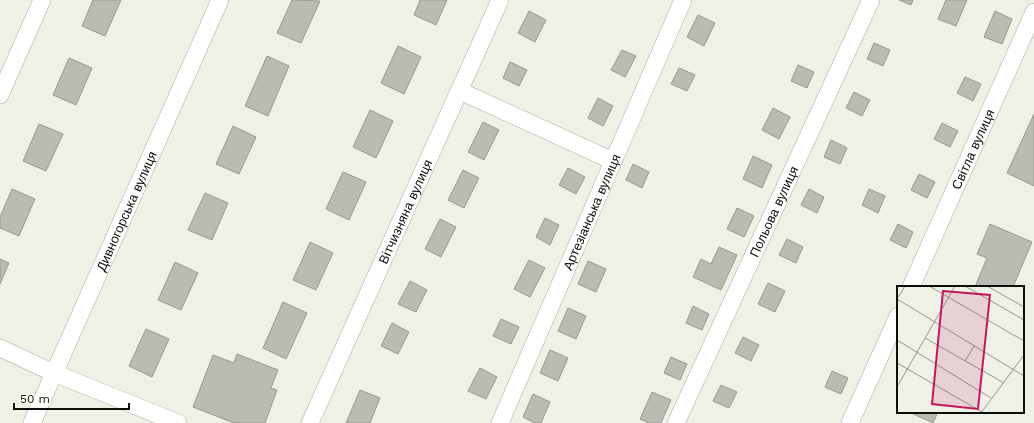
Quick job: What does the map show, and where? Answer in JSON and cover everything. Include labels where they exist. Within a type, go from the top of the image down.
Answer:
[{"type":"street","points":[[0,95],[42,0]]},
{"type":"street","name":"Дивногорська вулиця","points":[[32,423],[220,0]]},
{"type":"street","name":"Вітчизняна вулиця","points":[[310,423],[500,0]]},
{"type":"street","name":"Артезіанська вулиця","points":[[500,423],[683,0]]},
{"type":"street","name":"Польова вулиця","points":[[676,423],[871,0]]},
{"type":"street","name":"Світла вулиця","points":[[911,286],[1034,12]]},
{"type":"street","points":[[460,91],[613,161]]},
{"type":"street","points":[[850,423],[897,318]]},
{"type":"street","points":[[0,348],[54,374],[178,423]]},
{"type":"building","points":[[93,0],[121,0],[105,36],[82,26]]},
{"type":"building","points":[[292,0],[320,1],[301,43],[277,33]]},
{"type":"building","points":[[420,0],[447,0],[436,25],[414,15]]},
{"type":"building","points":[[899,0],[913,0],[911,5]]},
{"type":"building","points":[[946,0],[967,0],[956,26],[938,19]]},
{"type":"building","points":[[529,11],[546,20],[535,42],[518,33]]},
{"type":"building","points":[[995,11],[1012,19],[1002,44],[984,37]]},
{"type":"building","points":[[698,15],[715,23],[704,46],[687,37]]},
{"type":"building","points":[[874,43],[890,50],[883,66],[867,59]]},
{"type":"building","points":[[398,46],[421,57],[404,94],[381,83]]},
{"type":"building","points":[[622,50],[636,56],[625,77],[611,70]]},
{"type":"building","points":[[267,56],[289,66],[268,116],[245,106]]},
{"type":"building","points":[[69,58],[92,68],[76,105],[53,95]]},
{"type":"building","points":[[510,62],[527,70],[519,86],[503,78]]},
{"type":"building","points":[[798,65],[814,72],[807,88],[791,81]]},
{"type":"building","points":[[679,68],[695,75],[687,91],[671,84]]},
{"type":"building","points":[[965,77],[981,84],[973,101],[957,93]]},
{"type":"building","points":[[854,92],[870,100],[862,116],[846,108]]},
{"type":"building","points":[[598,98],[613,106],[603,126],[588,118]]},
{"type":"building","points":[[773,108],[790,117],[779,139],[762,130]]},
{"type":"building","points":[[370,110],[393,121],[376,158],[353,147]]},
{"type":"building","points":[[1034,114],[1034,186],[1007,173]]},
{"type":"building","points":[[483,122],[499,130],[484,160],[468,152]]},
{"type":"building","points":[[942,123],[958,131],[950,147],[934,139]]},
{"type":"building","points":[[39,124],[63,134],[46,171],[23,161]]},
{"type":"building","points":[[233,126],[256,137],[239,174],[216,164]]},
{"type":"building","points":[[831,140],[847,148],[840,164],[824,157]]},
{"type":"building","points":[[753,156],[772,165],[762,188],[743,179]]},
{"type":"building","points":[[633,164],[649,172],[642,188],[626,180]]},
{"type":"building","points":[[568,168],[585,177],[576,194],[559,185]]},
{"type":"building","points":[[463,170],[479,178],[464,208],[448,200]]},
{"type":"building","points":[[343,172],[366,182],[349,220],[326,209]]},
{"type":"building","points":[[919,174],[935,182],[927,198],[911,190]]},
{"type":"building","points":[[12,189],[35,199],[19,236],[0,228],[0,217]]},
{"type":"building","points":[[809,189],[824,197],[817,213],[801,205]]},
{"type":"building","points":[[869,189],[885,196],[878,213],[862,205]]},
{"type":"building","points":[[205,193],[228,203],[212,240],[188,230]]},
{"type":"building","points":[[737,208],[754,216],[744,237],[727,229]]},
{"type":"building","points":[[545,218],[559,225],[550,245],[536,237]]},
{"type":"building","points":[[440,219],[456,227],[441,257],[425,249]]},
{"type":"building","points":[[898,224],[913,232],[906,248],[890,240]]},
{"type":"building","points":[[990,224],[1032,242],[1013,286],[975,286],[987,258],[977,254]]},
{"type":"building","points":[[787,239],[803,247],[796,263],[779,255]]},
{"type":"building","points":[[310,242],[333,253],[316,290],[293,280]]},
{"type":"building","points":[[719,247],[737,255],[721,290],[693,277],[701,259],[711,264]]},
{"type":"building","points":[[0,259],[9,263],[0,284]]},
{"type":"building","points":[[529,260],[545,268],[530,297],[514,289]]},
{"type":"building","points":[[588,261],[606,269],[596,292],[578,284]]},
{"type":"building","points":[[175,262],[198,273],[181,310],[158,300]]},
{"type":"building","points":[[410,281],[427,290],[416,312],[398,304]]},
{"type":"building","points":[[768,283],[785,291],[775,312],[758,304]]},
{"type":"building","points":[[283,302],[307,313],[286,359],[263,348]]},
{"type":"building","points":[[693,306],[709,314],[702,330],[686,323]]},
{"type":"building","points":[[568,308],[586,316],[576,339],[558,331]]},
{"type":"building","points":[[501,319],[519,327],[511,344],[493,336]]},
{"type":"building","points":[[392,323],[409,332],[398,354],[381,346]]},
{"type":"building","points":[[146,329],[169,339],[152,377],[129,366]]},
{"type":"building","points":[[743,337],[759,345],[751,361],[735,353]]},
{"type":"building","points":[[550,350],[568,358],[558,381],[540,373]]},
{"type":"building","points":[[237,354],[278,370],[271,388],[277,390],[265,423],[234,423],[193,407],[213,355],[234,363]]},
{"type":"building","points":[[671,357],[687,364],[680,380],[664,373]]},
{"type":"building","points":[[480,368],[497,377],[486,399],[468,391]]},
{"type":"building","points":[[832,371],[848,378],[841,394],[825,387]]},
{"type":"building","points":[[721,385],[737,392],[729,408],[713,401]]},
{"type":"building","points":[[360,390],[380,398],[370,423],[346,423]]},
{"type":"building","points":[[652,392],[671,400],[661,423],[649,423],[640,419]]},
{"type":"building","points":[[533,394],[550,402],[541,423],[535,423],[523,417]]},
{"type":"building","points":[[911,413],[938,413],[933,423]]}]
